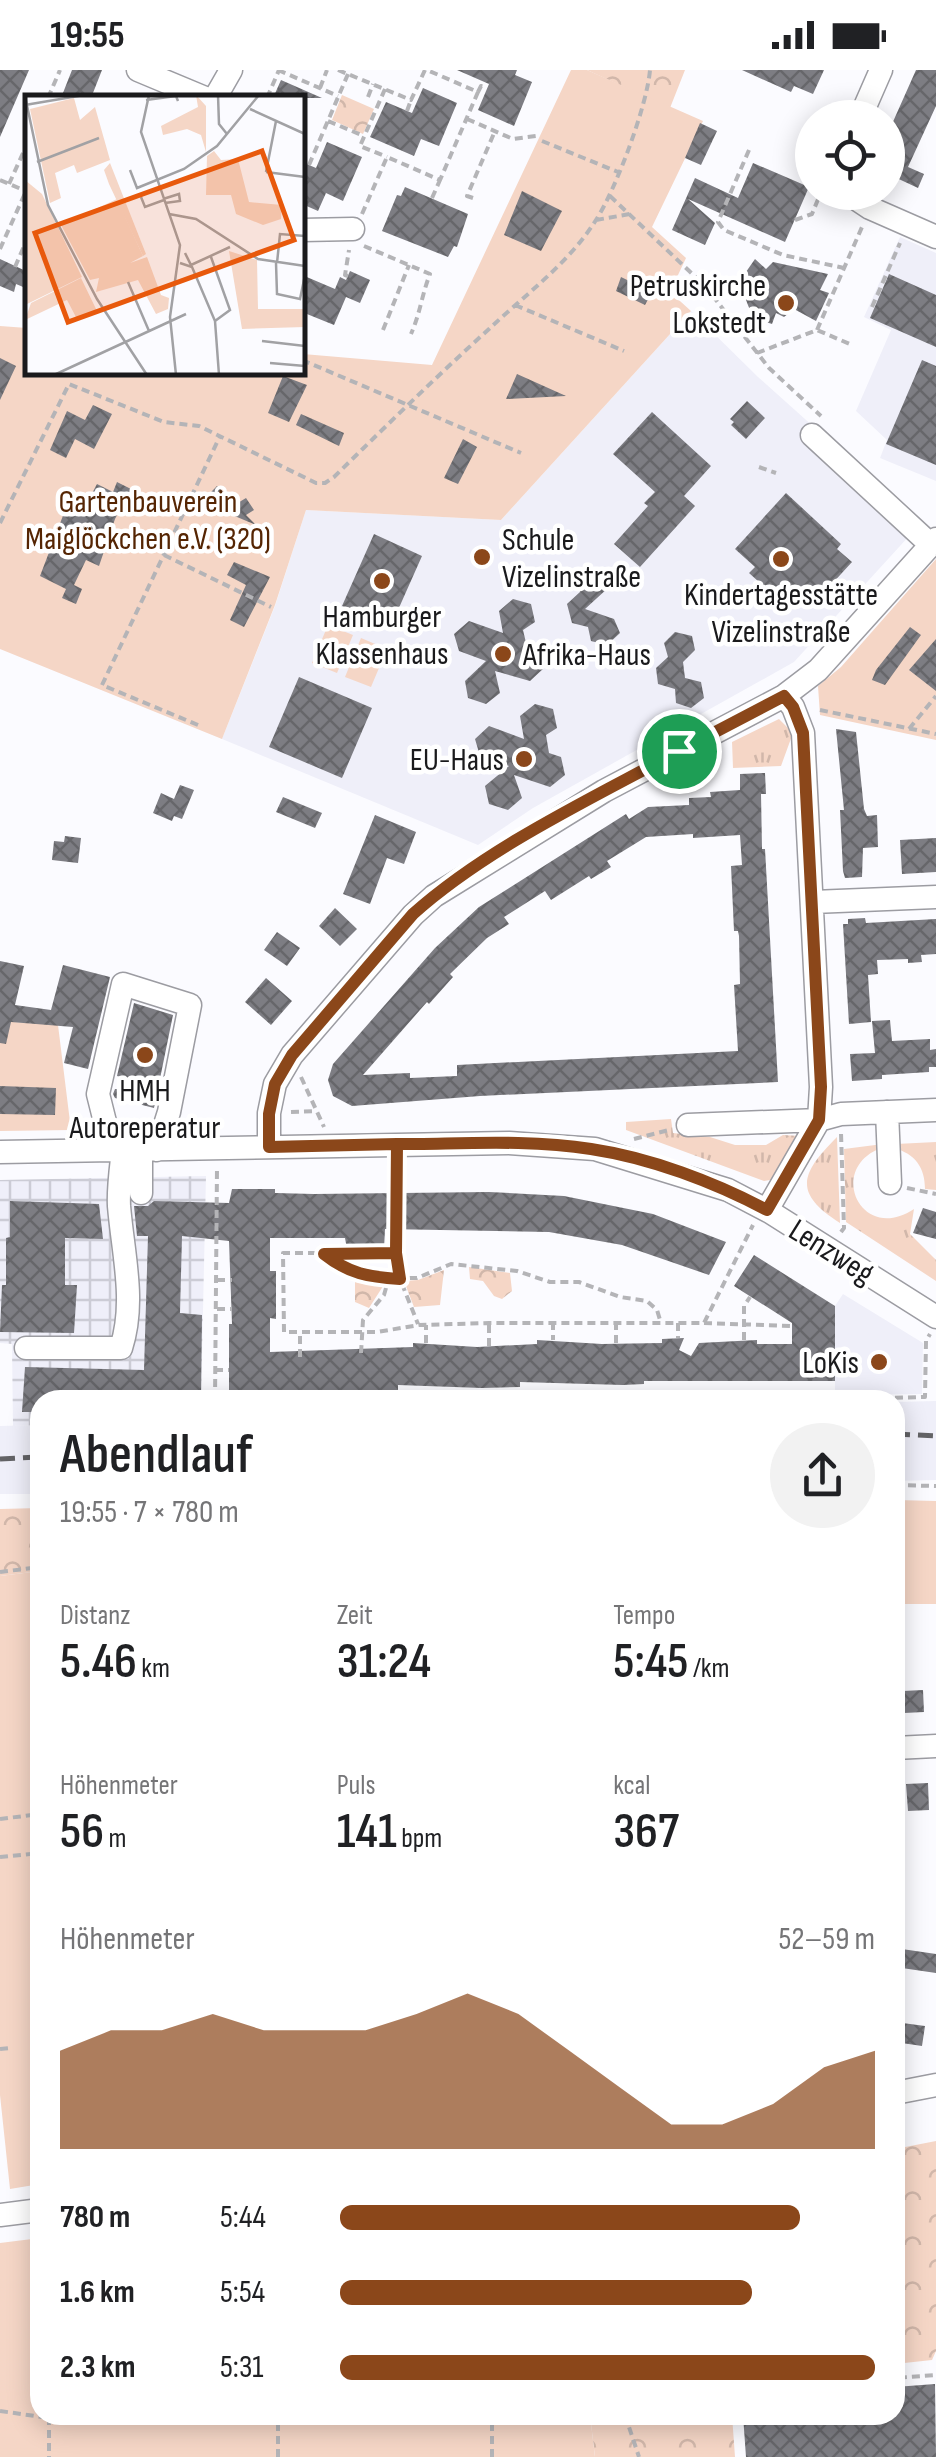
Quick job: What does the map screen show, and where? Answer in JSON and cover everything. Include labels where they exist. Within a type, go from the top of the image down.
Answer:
[{"type":"street","points":[[138,70],[198,95]]},
{"type":"street","points":[[217,95],[231,70]]},
{"type":"street","points":[[868,100],[881,70]]},
{"type":"street","points":[[874,210],[936,238]]},
{"type":"street","points":[[305,230],[353,229]]},
{"type":"street","points":[[269,1147],[269,1114],[275,1084],[292,1055],[413,914],[434,896],[590,800],[784,696],[818,670],[933,542],[817,427]]},
{"type":"street","points":[[784,696],[803,733],[821,1087],[830,1117]]},
{"type":"street","points":[[813,902],[936,897]]},
{"type":"street","points":[[26,1348],[121,1348],[129,1324],[126,1250],[119,1203],[133,1150],[169,1112],[190,1005],[123,984],[98,1094],[106,1126],[133,1150],[141,1193]]},
{"type":"street","points":[[106,1126],[114,1098]]},
{"type":"street","points":[[688,1125],[936,1110]]},
{"type":"street","points":[[888,1112],[890,1183]]},
{"type":"street","points":[[764,1209],[830,1117]]},
{"type":"street","name":"Lenzweg","points":[[0,1152],[397,1144],[546,1144],[595,1149],[728,1190],[830,1249],[936,1321]]},
{"type":"street","points":[[905,1748],[936,1746]]},
{"type":"street","points":[[905,2091],[936,2085]]},
{"type":"street","points":[[0,2216],[30,2212]]},
{"type":"path","points":[[268,95],[278,70],[339,96]]},
{"type":"path","points":[[320,88],[328,70]]},
{"type":"path","points":[[338,70],[412,100]]},
{"type":"path","points":[[407,111],[428,70],[478,92]]},
{"type":"path","points":[[0,522],[69,384],[164,422],[198,426],[325,484],[406,404],[572,253],[609,195],[648,89],[650,70]]},
{"type":"path","points":[[49,95],[60,71],[70,76]]},
{"type":"path","points":[[305,158],[310,162],[348,74]]},
{"type":"path","points":[[368,96],[373,84]]},
{"type":"path","points":[[53,86],[64,91]]},
{"type":"path","points":[[432,198],[481,86],[487,88]]},
{"type":"path","points":[[385,89],[360,146],[440,180]]},
{"type":"path","points":[[466,118],[513,138],[536,136]]},
{"type":"path","points":[[328,121],[364,136]]},
{"type":"path","points":[[473,198],[467,196],[495,131]]},
{"type":"path","points":[[542,141],[618,172]]},
{"type":"path","points":[[750,150],[718,222],[724,230],[784,255],[844,268]]},
{"type":"path","points":[[9,184],[25,156]]},
{"type":"path","points":[[353,229],[387,157]]},
{"type":"path","points":[[0,180],[25,191]]},
{"type":"path","points":[[609,195],[705,286],[817,427]]},
{"type":"path","points":[[0,249],[25,196]]},
{"type":"path","points":[[795,220],[814,210]]},
{"type":"path","points":[[596,220],[630,214]]},
{"type":"path","points":[[872,308],[908,225]]},
{"type":"path","points":[[817,330],[857,238]]},
{"type":"path","points":[[348,276],[345,275],[351,240],[430,274],[411,334]]},
{"type":"path","points":[[15,267],[25,245]]},
{"type":"path","points":[[384,330],[409,265]]},
{"type":"path","points":[[515,305],[624,351]]},
{"type":"path","points":[[756,352],[817,330],[852,346]]},
{"type":"path","points":[[305,361],[521,453]]},
{"type":"path","points":[[198,725],[102,685],[220,436]]},
{"type":"path","points":[[759,468],[776,473]]},
{"type":"path","points":[[164,555],[271,607]]},
{"type":"path","points":[[909,729],[936,696]]},
{"type":"path","points":[[820,710],[936,734]]},
{"type":"path","points":[[292,1055],[332,1146]]},
{"type":"path","points":[[269,1114],[316,1111]]},
{"type":"path","points":[[830,1117],[844,1228],[830,1249]]},
{"type":"path","points":[[632,1140],[688,1125]]},
{"type":"path","points":[[397,1144],[396,1253],[400,1279],[422,1325],[426,1343]]},
{"type":"path","points":[[215,1390],[217,1148]]},
{"type":"path","points":[[924,1193],[936,1194]]},
{"type":"path","points":[[704,1323],[764,1209]]},
{"type":"path","points":[[396,1253],[284,1253],[284,1332],[553,1322],[792,1326]]},
{"type":"path","points":[[361,1353],[363,1320],[384,1294],[396,1253]]},
{"type":"path","points":[[324,1254],[352,1273],[369,1278],[417,1278],[451,1264],[517,1271],[550,1282],[579,1282],[620,1297],[647,1301],[658,1310],[661,1323]]},
{"type":"path","points":[[216,1280],[232,1280]]},
{"type":"path","points":[[744,1340],[744,1306],[750,1296]]},
{"type":"path","points":[[216,1310],[232,1309]]},
{"type":"path","points":[[905,1397],[925,1396],[926,1341],[936,1321]]},
{"type":"path","points":[[553,1322],[553,1340]]},
{"type":"path","points":[[616,1322],[616,1343]]},
{"type":"path","points":[[488,1323],[488,1346]]},
{"type":"path","points":[[678,1324],[678,1338]]},
{"type":"path","points":[[300,1332],[300,1357]]},
{"type":"path","points":[[216,1370],[229,1370]]},
{"type":"path","points":[[905,1485],[936,1486]]},
{"type":"path","points":[[0,1572],[30,1568]]},
{"type":"path","points":[[0,1819],[30,1815]]},
{"type":"path","points":[[0,1857],[30,1854]]},
{"type":"path","points":[[0,2050],[10,2048]]},
{"type":"path","points":[[905,2378],[936,2376]]},
{"type":"path","points":[[0,2410],[30,2414]]},
{"type":"path","points":[[49,2425],[50,2457]]},
{"type":"path","points":[[278,2425],[278,2457]]},
{"type":"path","points":[[492,2425],[492,2457]]},
{"type":"path","points":[[628,2425],[639,2457]]},
{"type":"shaded area","points":[[900,237],[936,253],[936,481],[880,458],[887,440],[856,411],[891,330],[864,317]]},
{"type":"shaded area","name":"Schule Vizelinstraße","points":[[691,311],[758,377],[921,523],[794,662],[533,808],[478,845],[222,739],[275,606],[306,510],[501,520]]},
{"type":"shaded area","points":[[206,1176],[201,1390],[30,1390],[30,1425],[13,1426],[12,1344],[0,1343],[0,1180]]},
{"type":"shaded area","name":"LoKis","points":[[843,1294],[923,1343],[922,1394],[905,1394],[905,1390],[835,1390],[835,1306]]},
{"type":"shaded area","points":[[936,1401],[936,1480],[905,1481],[905,1402]]},
{"type":"shaded area","points":[[30,1425],[30,1494],[0,1494],[0,1426]]},
{"type":"green space","name":"Gartenbauverein Maiglöckchen e.V. (320)","points":[[571,70],[587,70],[703,121],[652,227],[686,258],[670,292],[691,311],[501,520],[306,510],[275,605],[222,739],[0,649],[0,326],[25,328],[25,375],[305,375],[305,354],[432,365]]},
{"type":"green space","points":[[587,70],[685,70],[670,108]]},
{"type":"green space","points":[[342,95],[374,109],[363,134],[332,120]]},
{"type":"green space","points":[[936,559],[936,740],[820,715],[818,686],[841,667]]},
{"type":"green space","points":[[328,625],[353,635],[337,673],[312,663]]},
{"type":"green space","points":[[361,638],[387,649],[371,687],[345,677]]},
{"type":"green space","points":[[779,719],[793,733],[781,766],[733,768],[732,742]]},
{"type":"green space","points":[[0,1021],[58,1025],[71,1130],[0,1131]]},
{"type":"green space","points":[[671,1119],[673,1133],[710,1137],[735,1145],[766,1145],[783,1135],[801,1136],[776,1179],[764,1181],[626,1130],[626,1122]]},
{"type":"green space","points":[[837,1137],[840,1223],[814,1202],[807,1183],[815,1162]]},
{"type":"green space","points":[[936,1142],[936,1190],[925,1189],[917,1162],[894,1148],[896,1144]]},
{"type":"green space","points":[[883,1144],[856,1170],[853,1184],[857,1199],[865,1210],[878,1217],[895,1217],[914,1209],[910,1234],[936,1260],[936,1281],[846,1222],[844,1149]]},
{"type":"green space","points":[[469,1267],[510,1273],[512,1291],[502,1299],[494,1296],[483,1281],[470,1279]]},
{"type":"green space","points":[[444,1270],[440,1305],[414,1307],[404,1281]]},
{"type":"green space","points":[[387,1280],[369,1308],[355,1302],[355,1281]]},
{"type":"green space","points":[[905,1500],[936,1501],[936,1604],[905,1604]]},
{"type":"green space","points":[[30,1508],[30,1572],[0,1576],[0,1509]]},
{"type":"green space","points":[[30,1572],[30,2186],[10,2189],[0,2095],[0,1576]]},
{"type":"green space","points":[[936,2141],[936,2351],[932,2360],[905,2363],[905,2147]]},
{"type":"green space","points":[[30,2239],[30,2425],[591,2425],[595,2457],[0,2457],[0,2243]]},
{"type":"green space","points":[[591,2425],[733,2425],[735,2457],[595,2457]]},
{"type":"building","points":[[0,70],[29,70],[0,137]]},
{"type":"building","points":[[72,70],[102,70],[92,95],[62,95]]},
{"type":"building","points":[[457,70],[517,70],[515,75],[532,82],[514,126],[478,110],[489,84]]},
{"type":"building","points":[[742,70],[824,70],[813,94],[794,86],[791,92]]},
{"type":"building","points":[[916,70],[936,70],[936,106],[908,167],[924,174],[918,188],[905,182],[903,100]]},
{"type":"building","points":[[281,80],[322,98],[305,95],[274,95]]},
{"type":"building","points":[[423,88],[457,103],[439,146],[421,139],[414,156],[370,137],[386,102],[412,113]]},
{"type":"building","points":[[700,123],[717,131],[701,165],[685,158]]},
{"type":"building","points":[[327,142],[362,157],[343,201],[326,193],[318,211],[305,205],[305,163],[316,168]]},
{"type":"building","points":[[753,163],[795,181],[795,210],[799,210],[785,242],[688,199],[715,223],[705,245],[672,230],[695,178],[738,198]]},
{"type":"building","points":[[405,187],[468,214],[457,247],[448,257],[382,231],[397,195],[401,196]]},
{"type":"building","points":[[522,191],[562,211],[541,251],[504,235]]},
{"type":"building","points":[[0,259],[25,271],[25,288],[16,284],[14,292],[0,286]]},
{"type":"building","name":"Petruskirche Lokstedt","points":[[755,259],[766,269],[773,262],[828,274],[820,290],[829,293],[816,321],[794,309],[784,317],[776,313],[772,324],[753,318],[739,282]]},
{"type":"building","points":[[350,271],[370,280],[360,303],[346,297],[334,325],[305,313],[305,276],[335,289],[340,277],[346,280]]},
{"type":"building","points":[[889,274],[936,295],[936,347],[870,318]]},
{"type":"building","points":[[621,277],[652,292],[645,305],[616,291]]},
{"type":"building","points":[[0,358],[16,366],[0,400]]},
{"type":"building","points":[[922,360],[936,366],[936,465],[886,444]]},
{"type":"building","points":[[517,374],[566,396],[506,399]]},
{"type":"building","points":[[283,376],[307,385],[289,422],[268,413]]},
{"type":"building","points":[[747,401],[765,418],[746,439],[730,419]]},
{"type":"building","points":[[93,405],[112,414],[94,449],[75,439],[66,458],[50,450],[67,411],[85,420]]},
{"type":"building","points":[[652,412],[711,466],[684,496],[695,506],[640,567],[614,544],[648,506],[644,503],[655,492],[613,454]]},
{"type":"building","points":[[301,414],[344,433],[339,446],[296,425]]},
{"type":"building","points":[[463,439],[477,447],[458,484],[444,478]]},
{"type":"building","points":[[117,482],[131,489],[115,519],[99,566],[86,560],[74,585],[82,589],[76,604],[62,598],[66,589],[40,576],[72,492],[89,499],[97,484],[113,492]]},
{"type":"building","points":[[217,486],[236,504],[246,498],[254,510],[246,515],[256,525],[218,509],[206,497]]},
{"type":"building","points":[[786,493],[841,544],[837,549],[852,562],[819,598],[808,588],[789,609],[749,573],[755,567],[735,549]]},
{"type":"building","name":"Hamburger Klassenhaus","points":[[374,534],[422,556],[390,628],[342,606]]},
{"type":"building","points":[[234,562],[270,577],[244,627],[230,620],[246,585],[227,575]]},
{"type":"building","points":[[587,567],[605,573],[608,588],[585,609],[614,619],[620,633],[607,645],[591,641],[588,627],[572,623],[567,604],[580,592],[577,578]]},
{"type":"building","name":"Afrika-Haus","points":[[513,599],[531,604],[535,622],[523,630],[527,647],[539,651],[544,668],[530,681],[495,671],[500,693],[486,704],[468,698],[465,681],[486,661],[459,651],[454,634],[469,621],[503,633],[499,611]]},
{"type":"building","points":[[910,627],[921,635],[885,685],[872,680],[876,670]]},
{"type":"building","points":[[675,632],[692,636],[695,650],[683,662],[685,678],[701,682],[704,698],[691,708],[676,703],[675,689],[658,684],[656,668],[668,657],[664,643]]},
{"type":"building","points":[[936,639],[936,691],[909,670]]},
{"type":"building","points":[[299,677],[372,708],[342,778],[269,747]]},
{"type":"building","name":"EU-Haus","points":[[535,704],[553,709],[557,728],[546,735],[549,753],[561,757],[565,775],[550,787],[514,775],[522,798],[508,810],[489,804],[485,786],[509,766],[480,756],[475,739],[489,726],[524,739],[520,716]]},
{"type":"building","points":[[836,729],[856,732],[864,809],[867,816],[877,815],[878,847],[863,848],[862,877],[845,878],[843,871],[840,810],[844,810]]},
{"type":"building","points":[[765,773],[766,794],[761,794],[762,849],[778,1082],[352,1106],[333,1096],[328,1080],[333,1064],[435,948],[479,907],[626,814],[629,819],[648,807],[689,805],[689,798],[740,790],[740,774]],"holes":[[[693,834],[693,838],[740,835],[742,865],[731,866],[734,931],[739,936],[740,984],[734,985],[738,1051],[457,1065],[457,1076],[363,1075],[453,977],[450,974],[487,938],[509,924],[504,917],[545,891],[551,900],[589,876],[591,879],[611,867],[607,861],[646,837]]]},
{"type":"building","points":[[180,785],[194,790],[182,819],[174,816],[172,821],[153,813],[161,793],[174,799]]},
{"type":"building","points":[[283,797],[322,813],[315,828],[276,812]]},
{"type":"building","points":[[375,815],[416,832],[404,864],[387,858],[370,904],[343,894]]},
{"type":"building","points":[[65,836],[81,838],[78,863],[52,860],[54,841],[64,842]]},
{"type":"building","points":[[936,838],[936,872],[902,874],[900,840]]},
{"type":"building","points":[[335,908],[357,929],[340,946],[319,926]]},
{"type":"building","points":[[865,918],[866,923],[936,919],[936,954],[921,955],[922,962],[877,960],[878,974],[868,975],[871,1022],[849,1024],[843,924],[848,924],[848,919]]},
{"type":"building","points":[[277,932],[300,948],[287,966],[264,950]]},
{"type":"building","points":[[0,961],[24,966],[15,1005],[51,1010],[63,965],[110,977],[88,1069],[64,1063],[73,1027],[11,1022],[6,1044],[0,1043]]},
{"type":"building","points":[[266,978],[292,1001],[271,1025],[245,1002]]},
{"type":"building","name":"HMH Autoreperatur","points":[[134,1003],[173,1015],[154,1108],[115,1098],[113,1094],[115,1089],[143,1090],[144,1083],[117,1076]]},
{"type":"building","points":[[890,1020],[892,1041],[930,1039],[930,1050],[936,1049],[936,1067],[929,1067],[929,1072],[852,1081],[850,1054],[875,1053],[872,1021]]},
{"type":"building","points":[[0,1086],[56,1088],[55,1115],[0,1114]]},
{"type":"building","points":[[232,1189],[314,1194],[489,1192],[564,1196],[653,1214],[726,1242],[709,1275],[622,1245],[549,1232],[385,1229],[384,1249],[347,1249],[345,1238],[270,1238],[270,1271],[276,1271],[276,1319],[270,1318],[270,1352],[413,1347],[413,1343],[477,1347],[537,1344],[537,1340],[662,1343],[662,1339],[684,1338],[679,1350],[691,1356],[699,1343],[757,1340],[757,1344],[792,1344],[792,1323],[734,1286],[754,1255],[835,1306],[835,1381],[644,1381],[623,1385],[520,1382],[520,1387],[398,1385],[398,1390],[229,1390],[229,1241],[182,1236],[180,1313],[202,1315],[201,1390],[30,1390],[30,1412],[22,1412],[25,1367],[144,1370],[148,1236],[137,1236],[134,1206],[148,1206],[154,1201],[229,1203]]},
{"type":"building","points":[[10,1201],[99,1204],[103,1239],[65,1238],[65,1285],[77,1285],[74,1333],[0,1332]]},
{"type":"building","points":[[923,1208],[936,1212],[936,1239],[913,1233]]},
{"type":"building","points":[[923,1690],[924,1712],[905,1713],[905,1691]]},
{"type":"building","points":[[928,1783],[929,1810],[908,1811],[906,1784]]},
{"type":"building","points":[[905,1949],[936,1954],[936,1973],[905,1968]]},
{"type":"building","points":[[905,2023],[925,2026],[922,2046],[905,2043]]},
{"type":"building","points":[[935,2384],[936,2457],[746,2457],[744,2425],[905,2425],[905,2386]]},
{"type":"railway","points":[[905,1434],[936,1436]]},
{"type":"railway","points":[[0,1459],[30,1458]]},
{"type":"place","name":"Petruskirche Lokstedt","points":[[786,303]]},
{"type":"place","name":"Schule Vizelinstraße","points":[[482,557]]},
{"type":"place","name":"Kindertagesstätte Vizelinstraße","points":[[781,559]]},
{"type":"place","name":"Hamburger Klassenhaus","points":[[382,581]]},
{"type":"place","name":"Afrika-Haus","points":[[503,654]]},
{"type":"place","name":"EU-Haus","points":[[524,759]]},
{"type":"place","name":"HMH Autoreperatur","points":[[145,1055]]},
{"type":"place","name":"LoKis","points":[[879,1362]]},
{"type":"route","points":[[679,751],[532,832],[434,896],[413,914],[292,1055],[275,1084],[269,1114],[269,1147],[397,1144],[396,1253],[324,1254],[338,1264],[369,1278],[400,1279],[396,1253],[397,1144],[509,1143],[595,1149],[728,1190],[767,1210],[819,1120],[821,1087],[803,733],[784,696],[679,751]]}]
